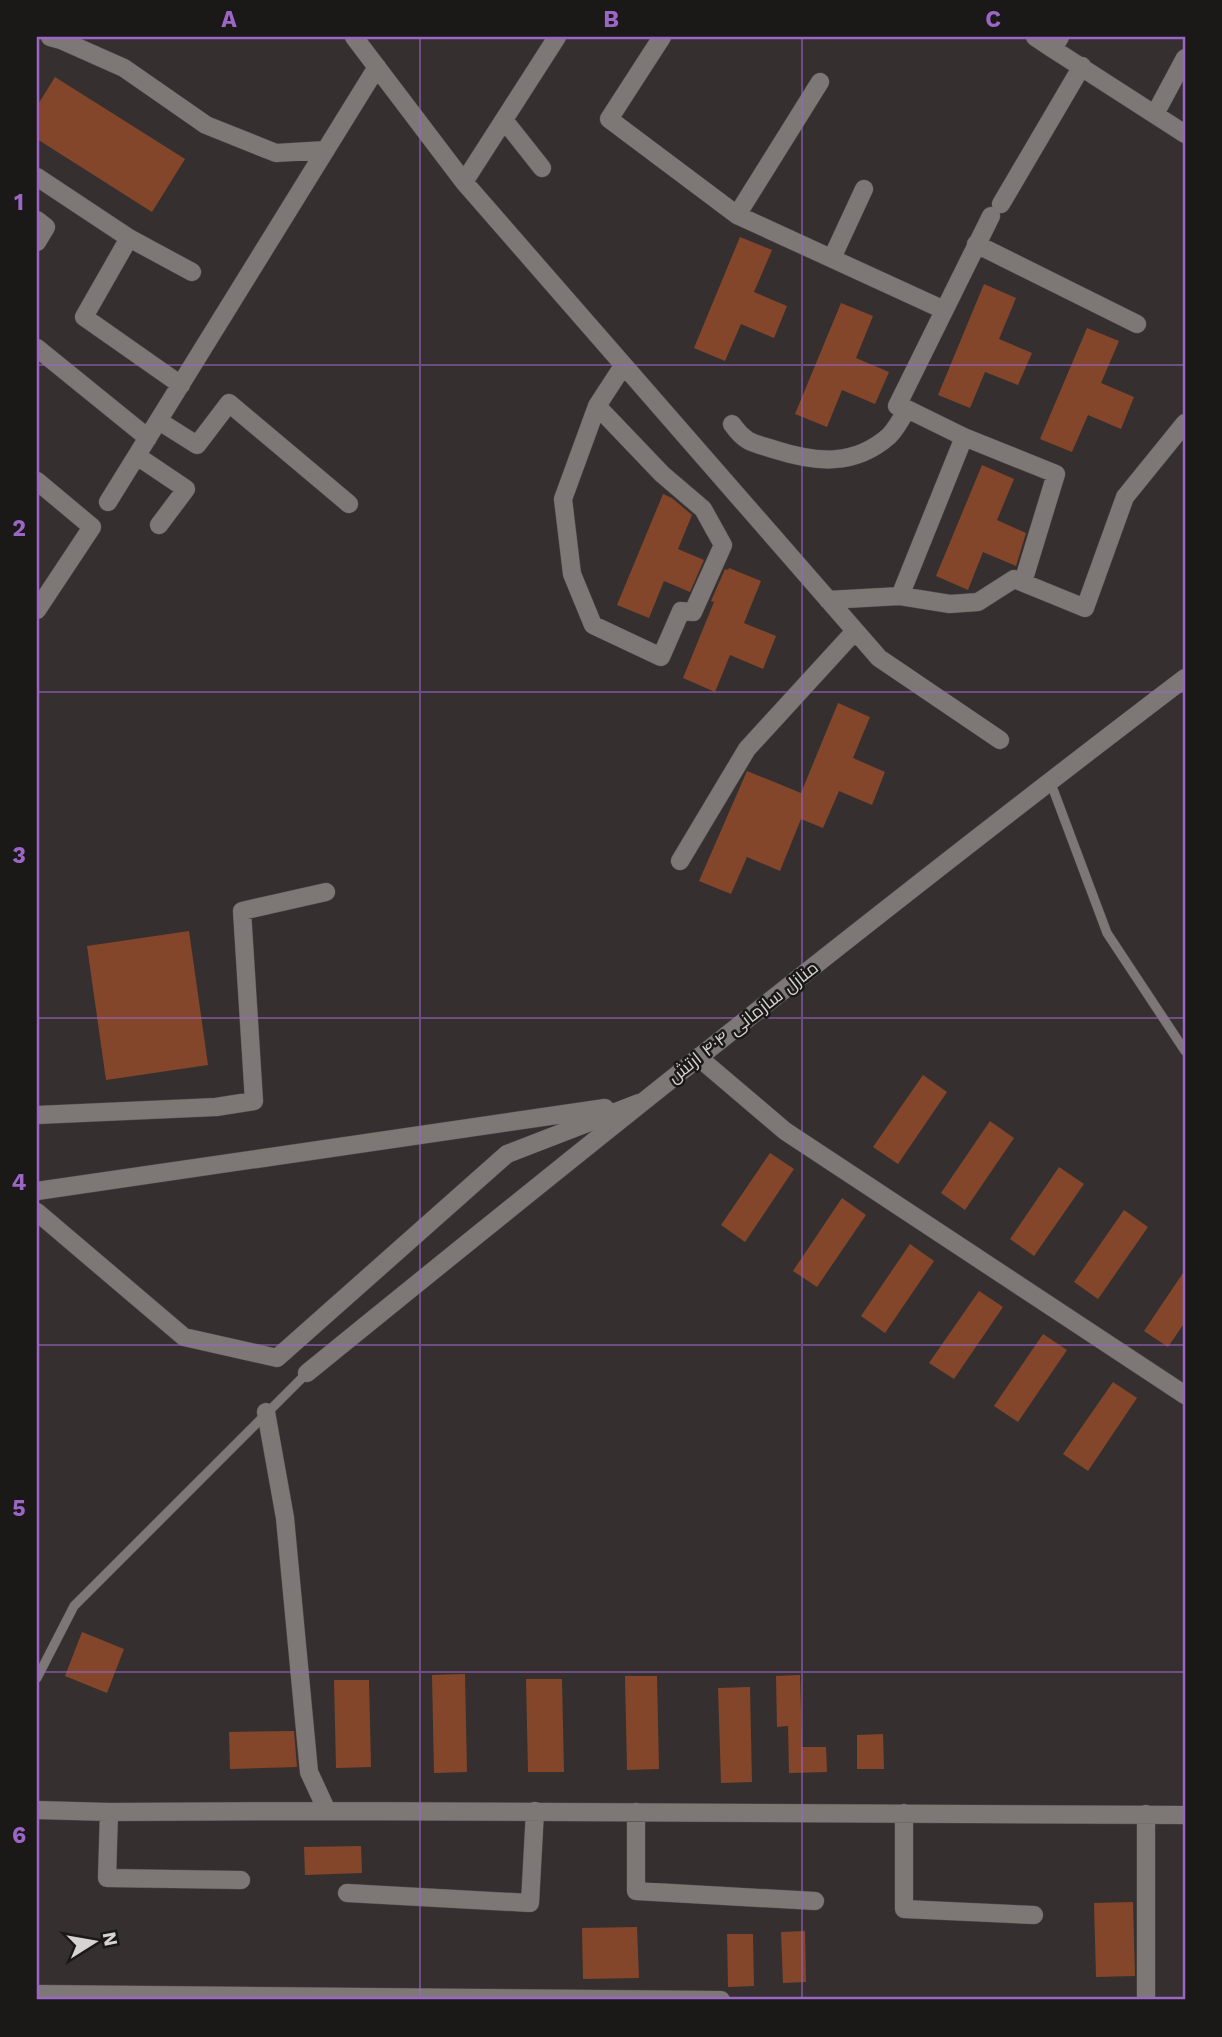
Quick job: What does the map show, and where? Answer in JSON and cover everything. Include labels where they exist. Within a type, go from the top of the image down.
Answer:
[{"type":"street","points":[[50,37],[124,68],[206,125],[276,153],[326,150]]},
{"type":"street","points":[[354,37],[464,182],[879,658],[1000,740]]},
{"type":"street","points":[[464,182],[557,37]]},
{"type":"street","points":[[662,37],[609,119],[737,215],[944,310]]},
{"type":"street","points":[[1035,37],[1057,43],[1082,66],[1185,134]]},
{"type":"street","points":[[1155,114],[1185,58]]},
{"type":"street","points":[[108,502],[377,66]]},
{"type":"street","points":[[1023,582],[1056,474],[964,438],[897,406],[976,244],[1082,66]]},
{"type":"street","points":[[737,215],[820,82]]},
{"type":"street","points":[[504,120],[542,168]]},
{"type":"street","points":[[37,177],[129,238],[192,272]]},
{"type":"street","points":[[832,258],[864,189]]},
{"type":"street","points":[[37,220],[46,227],[37,242]]},
{"type":"street","points":[[129,238],[84,317],[181,385]]},
{"type":"street","points":[[976,244],[1137,324]]},
{"type":"street","points":[[37,348],[148,438]]},
{"type":"street","points":[[597,406],[662,474],[703,509],[723,545],[693,612],[681,611],[661,657],[593,625],[572,573],[563,499],[597,406],[623,366]]},
{"type":"street","points":[[159,421],[197,445],[229,403],[349,504]]},
{"type":"street","points":[[732,424],[742,439],[794,456],[840,460],[868,451],[891,435],[907,409]]},
{"type":"street","points":[[828,600],[900,596],[950,604],[978,602],[1014,579],[1085,608],[1125,497],[1185,423]]},
{"type":"street","points":[[900,596],[964,438]]},
{"type":"street","points":[[137,456],[186,489],[159,525]]},
{"type":"street","points":[[37,481],[92,527],[37,610]]},
{"type":"street","points":[[680,861],[747,748],[855,631]]},
{"type":"street","name":"منازل سازمانی ۴۰۴ ارتش","points":[[307,1373],[639,1103],[1185,678]]},
{"type":"street","points":[[37,1115],[203,1107],[254,1101],[242,911],[326,892]]},
{"type":"street","points":[[698,1057],[785,1131],[1185,1395]]},
{"type":"street","points":[[37,1191],[639,1103]]},
{"type":"street","points":[[37,1212],[184,1337],[277,1358],[507,1154],[639,1103]]},
{"type":"street","points":[[266,1412],[285,1518],[309,1772],[327,1811]]},
{"type":"street","points":[[37,1810],[1185,1815]]},
{"type":"street","points":[[347,1893],[530,1903],[535,1811]]},
{"type":"street","points":[[108,1812],[107,1878],[241,1880]]},
{"type":"street","points":[[636,1812],[636,1891],[815,1901]]},
{"type":"street","points":[[904,1813],[904,1909],[1034,1915]]},
{"type":"street","points":[[1146,1814],[1146,2000]]},
{"type":"street","points":[[37,1994],[721,2000]]},
{"type":"lane","points":[[1050,781],[1107,933],[1185,1051]]},
{"type":"lane","points":[[37,1678],[74,1606],[307,1373]]},
{"type":"building","points":[[55,77],[185,159],[152,212],[37,139],[37,106]]},
{"type":"building","points":[[740,237],[772,250],[754,292],[787,306],[774,338],[741,324],[725,361],[694,348]]},
{"type":"building","points":[[984,284],[1016,298],[999,339],[1032,353],[1018,385],[985,372],[970,408],[938,395]]},
{"type":"building","points":[[841,303],[873,316],[856,358],[889,372],[875,404],[842,390],[827,427],[795,414]]},
{"type":"building","points":[[1087,328],[1119,341],[1101,383],[1134,397],[1121,429],[1088,415],[1072,452],[1040,439]]},
{"type":"building","points":[[982,465],[1014,479],[997,520],[1026,533],[1016,566],[983,552],[968,590],[936,576]]},
{"type":"building","points":[[663,494],[692,515],[678,549],[704,560],[690,592],[664,581],[649,618],[617,605]]},
{"type":"building","points":[[729,568],[761,581],[744,623],[776,636],[763,669],[730,655],[715,692],[683,678],[714,602],[711,601],[725,569]]},
{"type":"building","points":[[838,703],[870,717],[853,758],[885,772],[872,805],[839,791],[823,828],[801,819],[780,871],[747,857],[731,894],[699,881],[747,771],[801,793]]},
{"type":"building","points":[[189,931],[208,1065],[106,1080],[87,946]]},
{"type":"building","points":[[923,1075],[947,1092],[898,1164],[873,1147]]},
{"type":"building","points":[[990,1121],[1014,1138],[965,1210],[941,1193]]},
{"type":"building","points":[[770,1153],[794,1169],[745,1242],[721,1225]]},
{"type":"building","points":[[1059,1167],[1084,1184],[1034,1256],[1010,1239]]},
{"type":"building","points":[[842,1198],[866,1215],[817,1287],[793,1271]]},
{"type":"building","points":[[1124,1210],[1148,1227],[1098,1299],[1074,1282]]},
{"type":"building","points":[[910,1244],[934,1261],[885,1333],[861,1316]]},
{"type":"building","points":[[1185,1270],[1185,1322],[1168,1347],[1144,1331]]},
{"type":"building","points":[[979,1291],[1003,1307],[954,1379],[929,1363]]},
{"type":"building","points":[[1043,1334],[1067,1350],[1018,1422],[994,1406]]},
{"type":"building","points":[[1113,1382],[1137,1398],[1088,1471],[1063,1454]]},
{"type":"building","points":[[82,1632],[124,1649],[107,1693],[65,1676]]},
{"type":"building","points":[[465,1674],[467,1772],[434,1773],[432,1675]]},
{"type":"building","points":[[800,1675],[802,1747],[826,1747],[827,1772],[789,1773],[788,1726],[777,1727],[776,1676]]},
{"type":"building","points":[[625,1676],[657,1676],[659,1769],[627,1770]]},
{"type":"building","points":[[526,1679],[562,1679],[564,1772],[528,1772]]},
{"type":"building","points":[[334,1680],[369,1680],[371,1767],[336,1768]]},
{"type":"building","points":[[750,1687],[752,1782],[721,1783],[718,1688]]},
{"type":"building","points":[[294,1731],[297,1767],[230,1769],[229,1732]]},
{"type":"building","points":[[883,1734],[884,1769],[857,1769],[857,1735]]},
{"type":"building","points":[[361,1846],[362,1873],[305,1875],[304,1847]]},
{"type":"building","points":[[1133,1902],[1135,1976],[1096,1977],[1094,1903]]},
{"type":"building","points":[[637,1927],[639,1978],[583,1979],[582,1928]]},
{"type":"building","points":[[805,1931],[806,1982],[783,1983],[781,1932]]},
{"type":"building","points":[[727,1934],[753,1934],[754,1986],[728,1987]]}]
